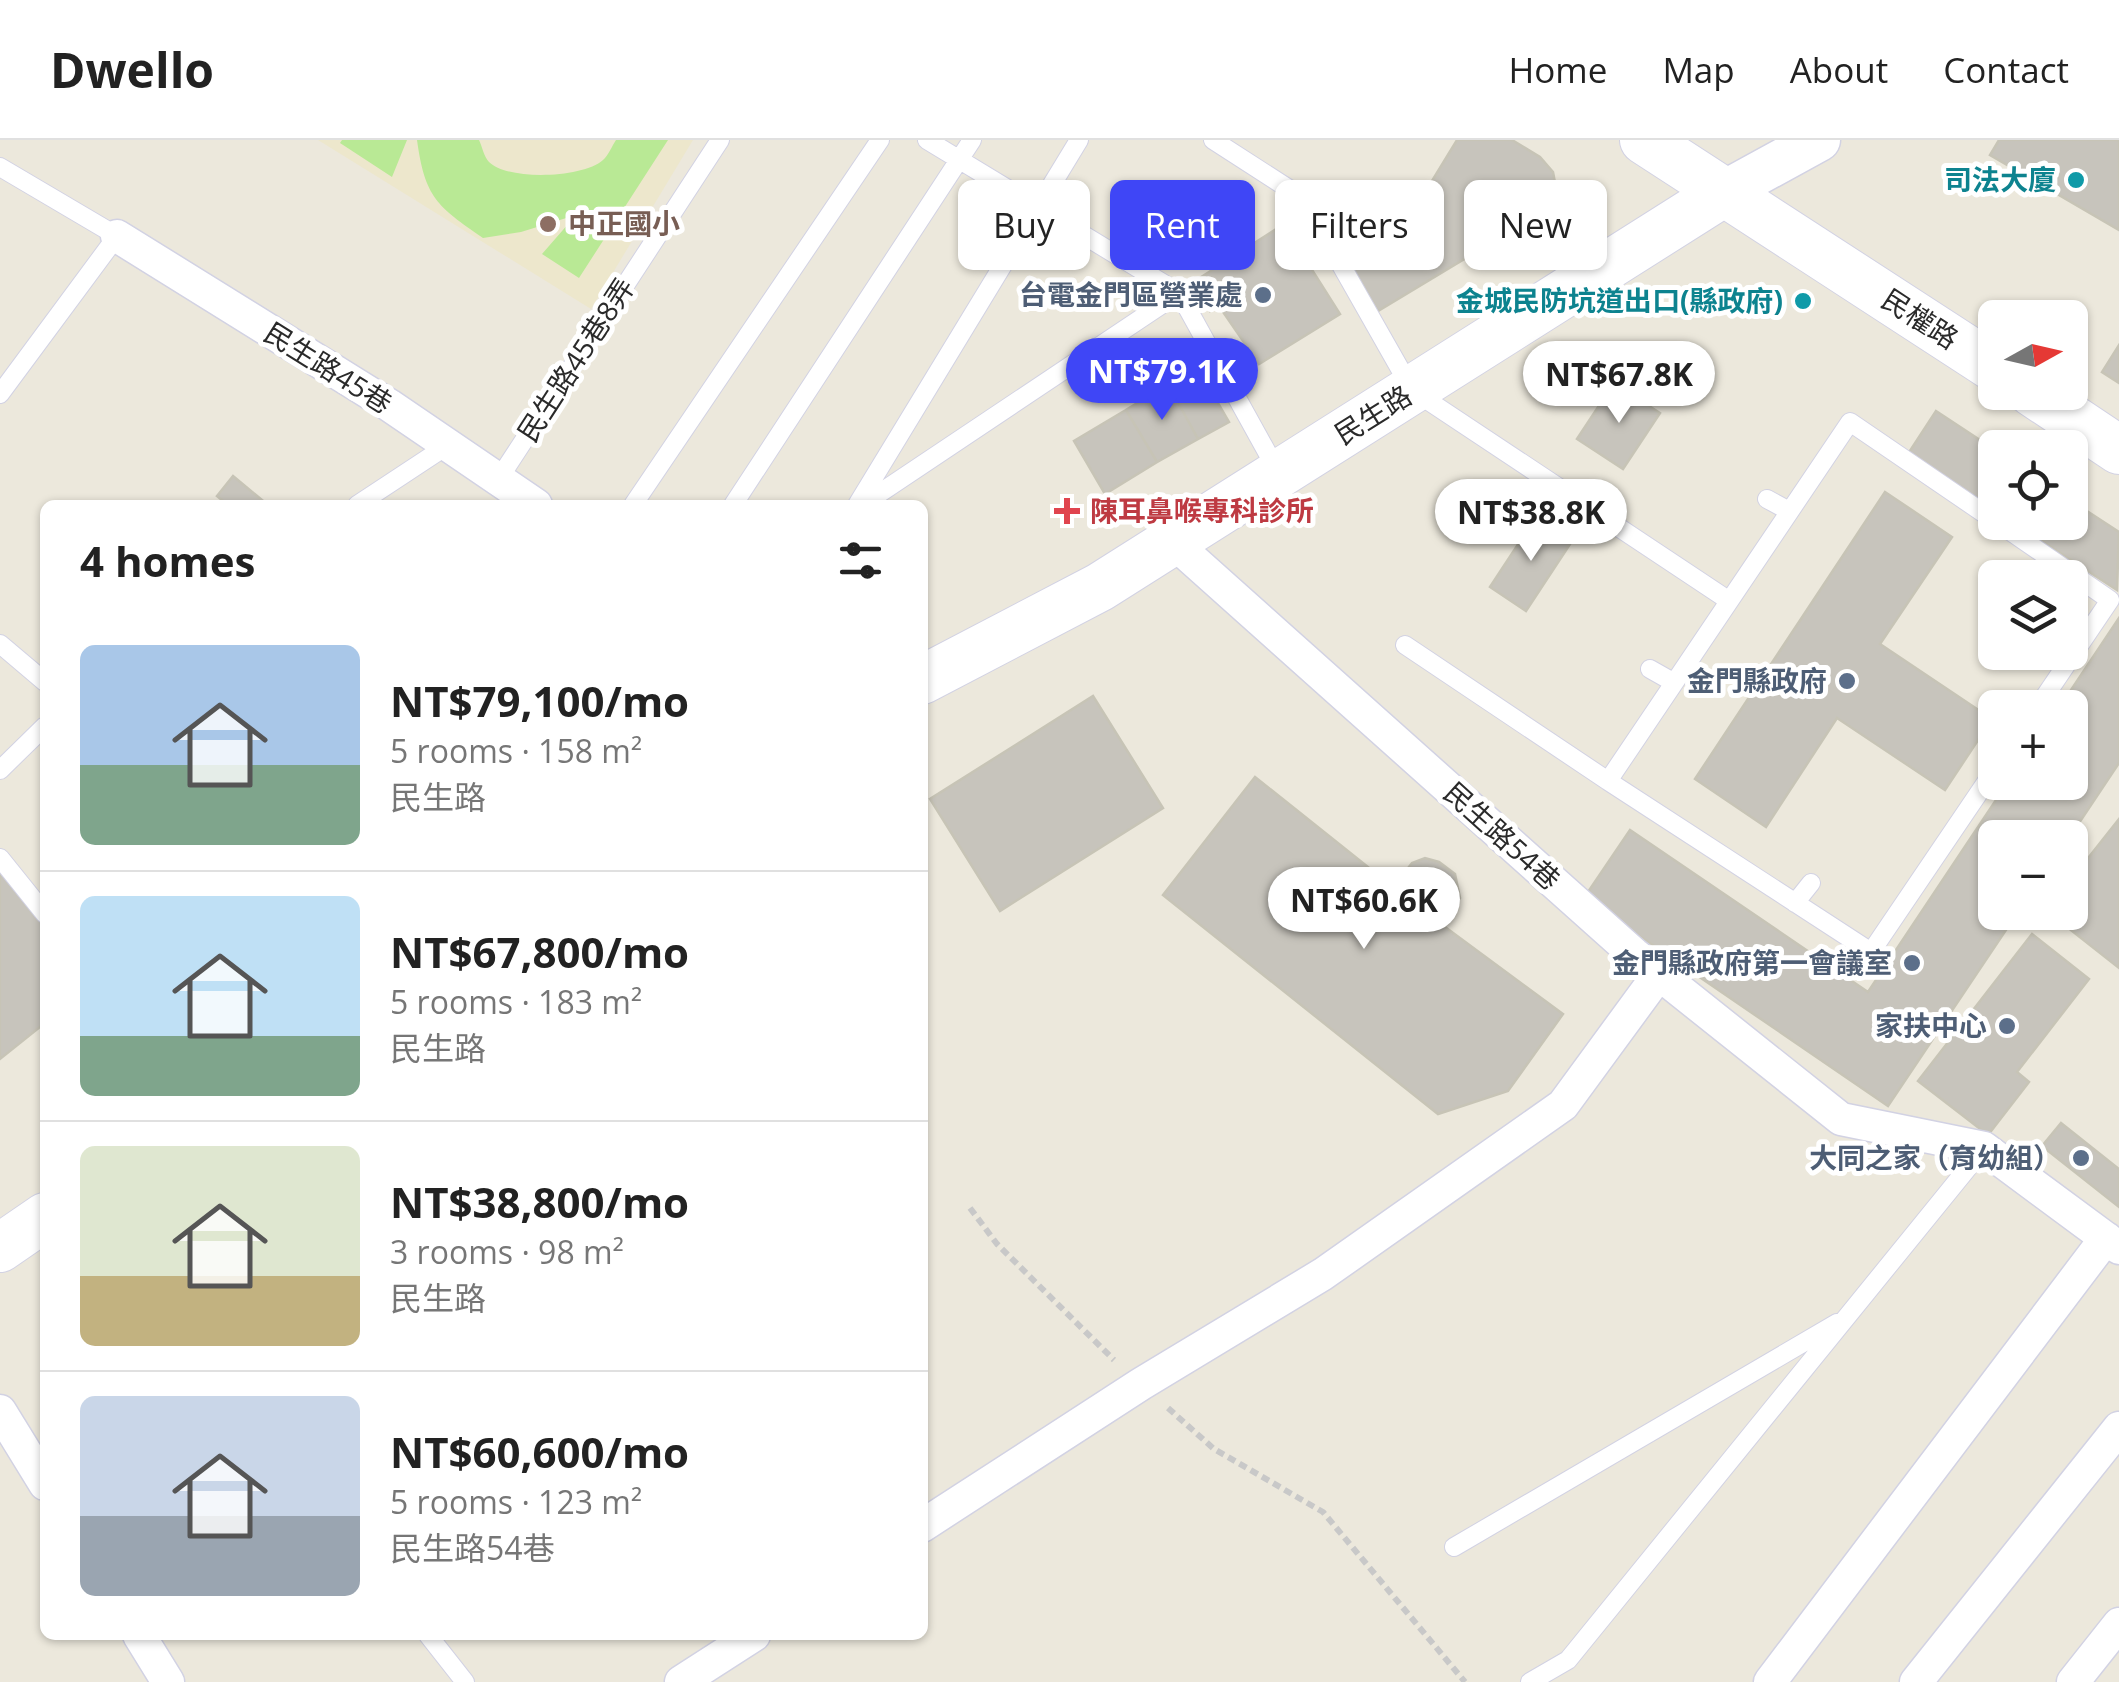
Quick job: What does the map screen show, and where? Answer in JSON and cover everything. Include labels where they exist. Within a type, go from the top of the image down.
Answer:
[{"type":"main road","name":"民權路","points":[[1644,140],[1978,357]]},
{"type":"main road","name":"民生路","points":[[928,677],[1100,588],[1726,191]]},
{"type":"main road","points":[[2059,410],[2119,450]]},
{"type":"main road","points":[[0,1248],[40,1221]]},
{"type":"street","name":"民生路","points":[[1726,191],[1819,140]]},
{"type":"street","name":"民生路45巷","points":[[117,236],[389,405],[528,500]]},
{"type":"street","name":"民生路54巷","points":[[1173,542],[1659,974],[1841,1119],[1984,1148]]},
{"type":"street","points":[[928,1522],[1141,1384],[1323,1274],[1563,1105],[1659,974]]},
{"type":"street","points":[[1770,1682],[2112,1243],[1984,1148]]},
{"type":"street","points":[[0,1411],[40,1476]]},
{"type":"street","points":[[1916,1682],[2119,1428]]},
{"type":"street","points":[[2072,1682],[2119,1624]]},
{"type":"street","points":[[142,1640],[168,1682]]},
{"type":"street","points":[[681,1682],[746,1640]]},
{"type":"lane","name":"民生路45巷8弄","points":[[498,480],[720,140]]},
{"type":"lane","points":[[635,500],[880,140]]},
{"type":"lane","points":[[926,140],[995,180]]},
{"type":"lane","points":[[736,500],[972,140]]},
{"type":"lane","points":[[1056,180],[1080,140]]},
{"type":"lane","points":[[1213,140],[1303,198],[1412,390],[1728,600]]},
{"type":"lane","points":[[0,167],[117,236],[0,394]]},
{"type":"lane","points":[[1090,238],[1179,293],[1279,474]]},
{"type":"lane","points":[[863,500],[1001,270]]},
{"type":"lane","points":[[868,500],[1179,293]]},
{"type":"lane","points":[[1608,781],[1850,422],[1978,510]]},
{"type":"lane","points":[[365,500],[448,445]]},
{"type":"lane","points":[[1767,499],[1789,511]]},
{"type":"lane","points":[[2016,540],[2115,600],[2050,690]]},
{"type":"lane","points":[[0,644],[40,678]]},
{"type":"lane","points":[[1406,645],[1871,952],[1978,794]]},
{"type":"lane","points":[[1650,670],[1673,682]]},
{"type":"lane","points":[[0,770],[40,731]]},
{"type":"lane","points":[[0,858],[40,908]]},
{"type":"lane","points":[[1795,903],[1811,883]]},
{"type":"lane","points":[[1530,1682],[1568,1660],[1984,1148]]},
{"type":"lane","points":[[1454,1547],[1846,1317]]},
{"type":"lane","points":[[432,1640],[465,1682]]},
{"type":"path","points":[[970,1208],[997,1244],[1214,1449],[1323,1512],[1464,1682]]},
{"type":"shaded area","name":"中正國小","points":[[318,140],[693,140],[591,309]]},
{"type":"green space","points":[[407,140],[392,177],[340,143]]},
{"type":"green space","points":[[417,140],[479,140],[487,160],[499,168],[546,175],[593,166],[605,158],[616,140],[668,140],[579,278],[542,254],[576,215],[521,232],[483,238],[436,199],[424,175]]},
{"type":"building","points":[[1457,140],[1512,140],[1540,157],[1555,180],[1464,180],[1464,259],[1378,311],[1354,270],[1444,270],[1444,180],[1433,180]]},
{"type":"building","name":"司法大廈","points":[[1999,140],[2119,140],[2119,230],[1990,155]]},
{"type":"building","name":"台電金門區營業處","points":[[1275,230],[1275,270],[1312,270],[1340,314],[1259,364],[1219,306],[1210,311],[1192,283],[1212,270],[1255,270],[1255,243]]},
{"type":"building","points":[[2119,345],[2119,383],[2102,372]]},
{"type":"building","points":[[1197,367],[1229,422],[1198,439],[1168,384]]},
{"type":"building","points":[[1614,383],[1660,413],[1623,469],[1577,439]]},
{"type":"building","points":[[1168,384],[1198,439],[1157,462],[1126,410]]},
{"type":"building","points":[[1126,410],[1157,462],[1105,494],[1074,441]]},
{"type":"building","points":[[1936,411],[1978,439],[1978,500],[1908,454]]},
{"type":"building","points":[[233,476],[262,500],[222,500],[217,496]]},
{"type":"building","name":"金門縣政府","points":[[1885,492],[1952,537],[1880,644],[1978,710],[1978,740],[1945,790],[1837,718],[1766,827],[1695,779]]},
{"type":"building","points":[[2088,512],[2119,532],[2117,590],[2088,571],[2088,560],[2071,560],[2041,540],[2088,540]]},
{"type":"building","points":[[1536,517],[1572,541],[1526,611],[1490,587]]},
{"type":"building","points":[[2119,618],[2119,763],[2081,820],[1983,820],[1996,800],[2088,800],[2088,690],[2071,690],[2088,670]]},
{"type":"building","points":[[1093,696],[1163,808],[1000,911],[930,799]]},
{"type":"building","points":[[1255,777],[1393,887],[1412,863],[1425,858],[1439,862],[1455,874],[1460,898],[1441,924],[1563,1014],[1508,1091],[1438,1114],[1163,895]]},
{"type":"building","points":[[2119,819],[2119,968],[2071,930],[2088,930],[2088,858]]},
{"type":"building","points":[[1978,827],[1978,930],[2006,930],[1888,1106],[1584,898],[1630,830],[1868,992]]},
{"type":"building","points":[[0,857],[40,909],[40,1027],[0,1059]]},
{"type":"building","name":"家扶中心","points":[[2032,934],[2089,979],[2017,1072],[2029,1082],[1988,1135],[1918,1081]]},
{"type":"building","name":"大同之家（育幼組）","points":[[2061,1123],[2119,1169],[2119,1207],[2042,1146]]},
{"type":"place","name":"司法大廈","points":[[2076,180]]},
{"type":"place","name":"中正國小","points":[[548,224]]},
{"type":"place","name":"台電金門區營業處","points":[[1263,295]]},
{"type":"place","name":"金城民防坑道出口(縣政府)","points":[[1803,301]]},
{"type":"place","name":"陳耳鼻喉專科診所","points":[[1067,511]]},
{"type":"place","name":"金門縣政府","points":[[1847,681]]},
{"type":"place","name":"金門縣政府第一會議室","points":[[1912,963]]},
{"type":"place","name":"家扶中心","points":[[2007,1026]]},
{"type":"place","name":"大同之家（育幼組）","points":[[2081,1158]]}]
